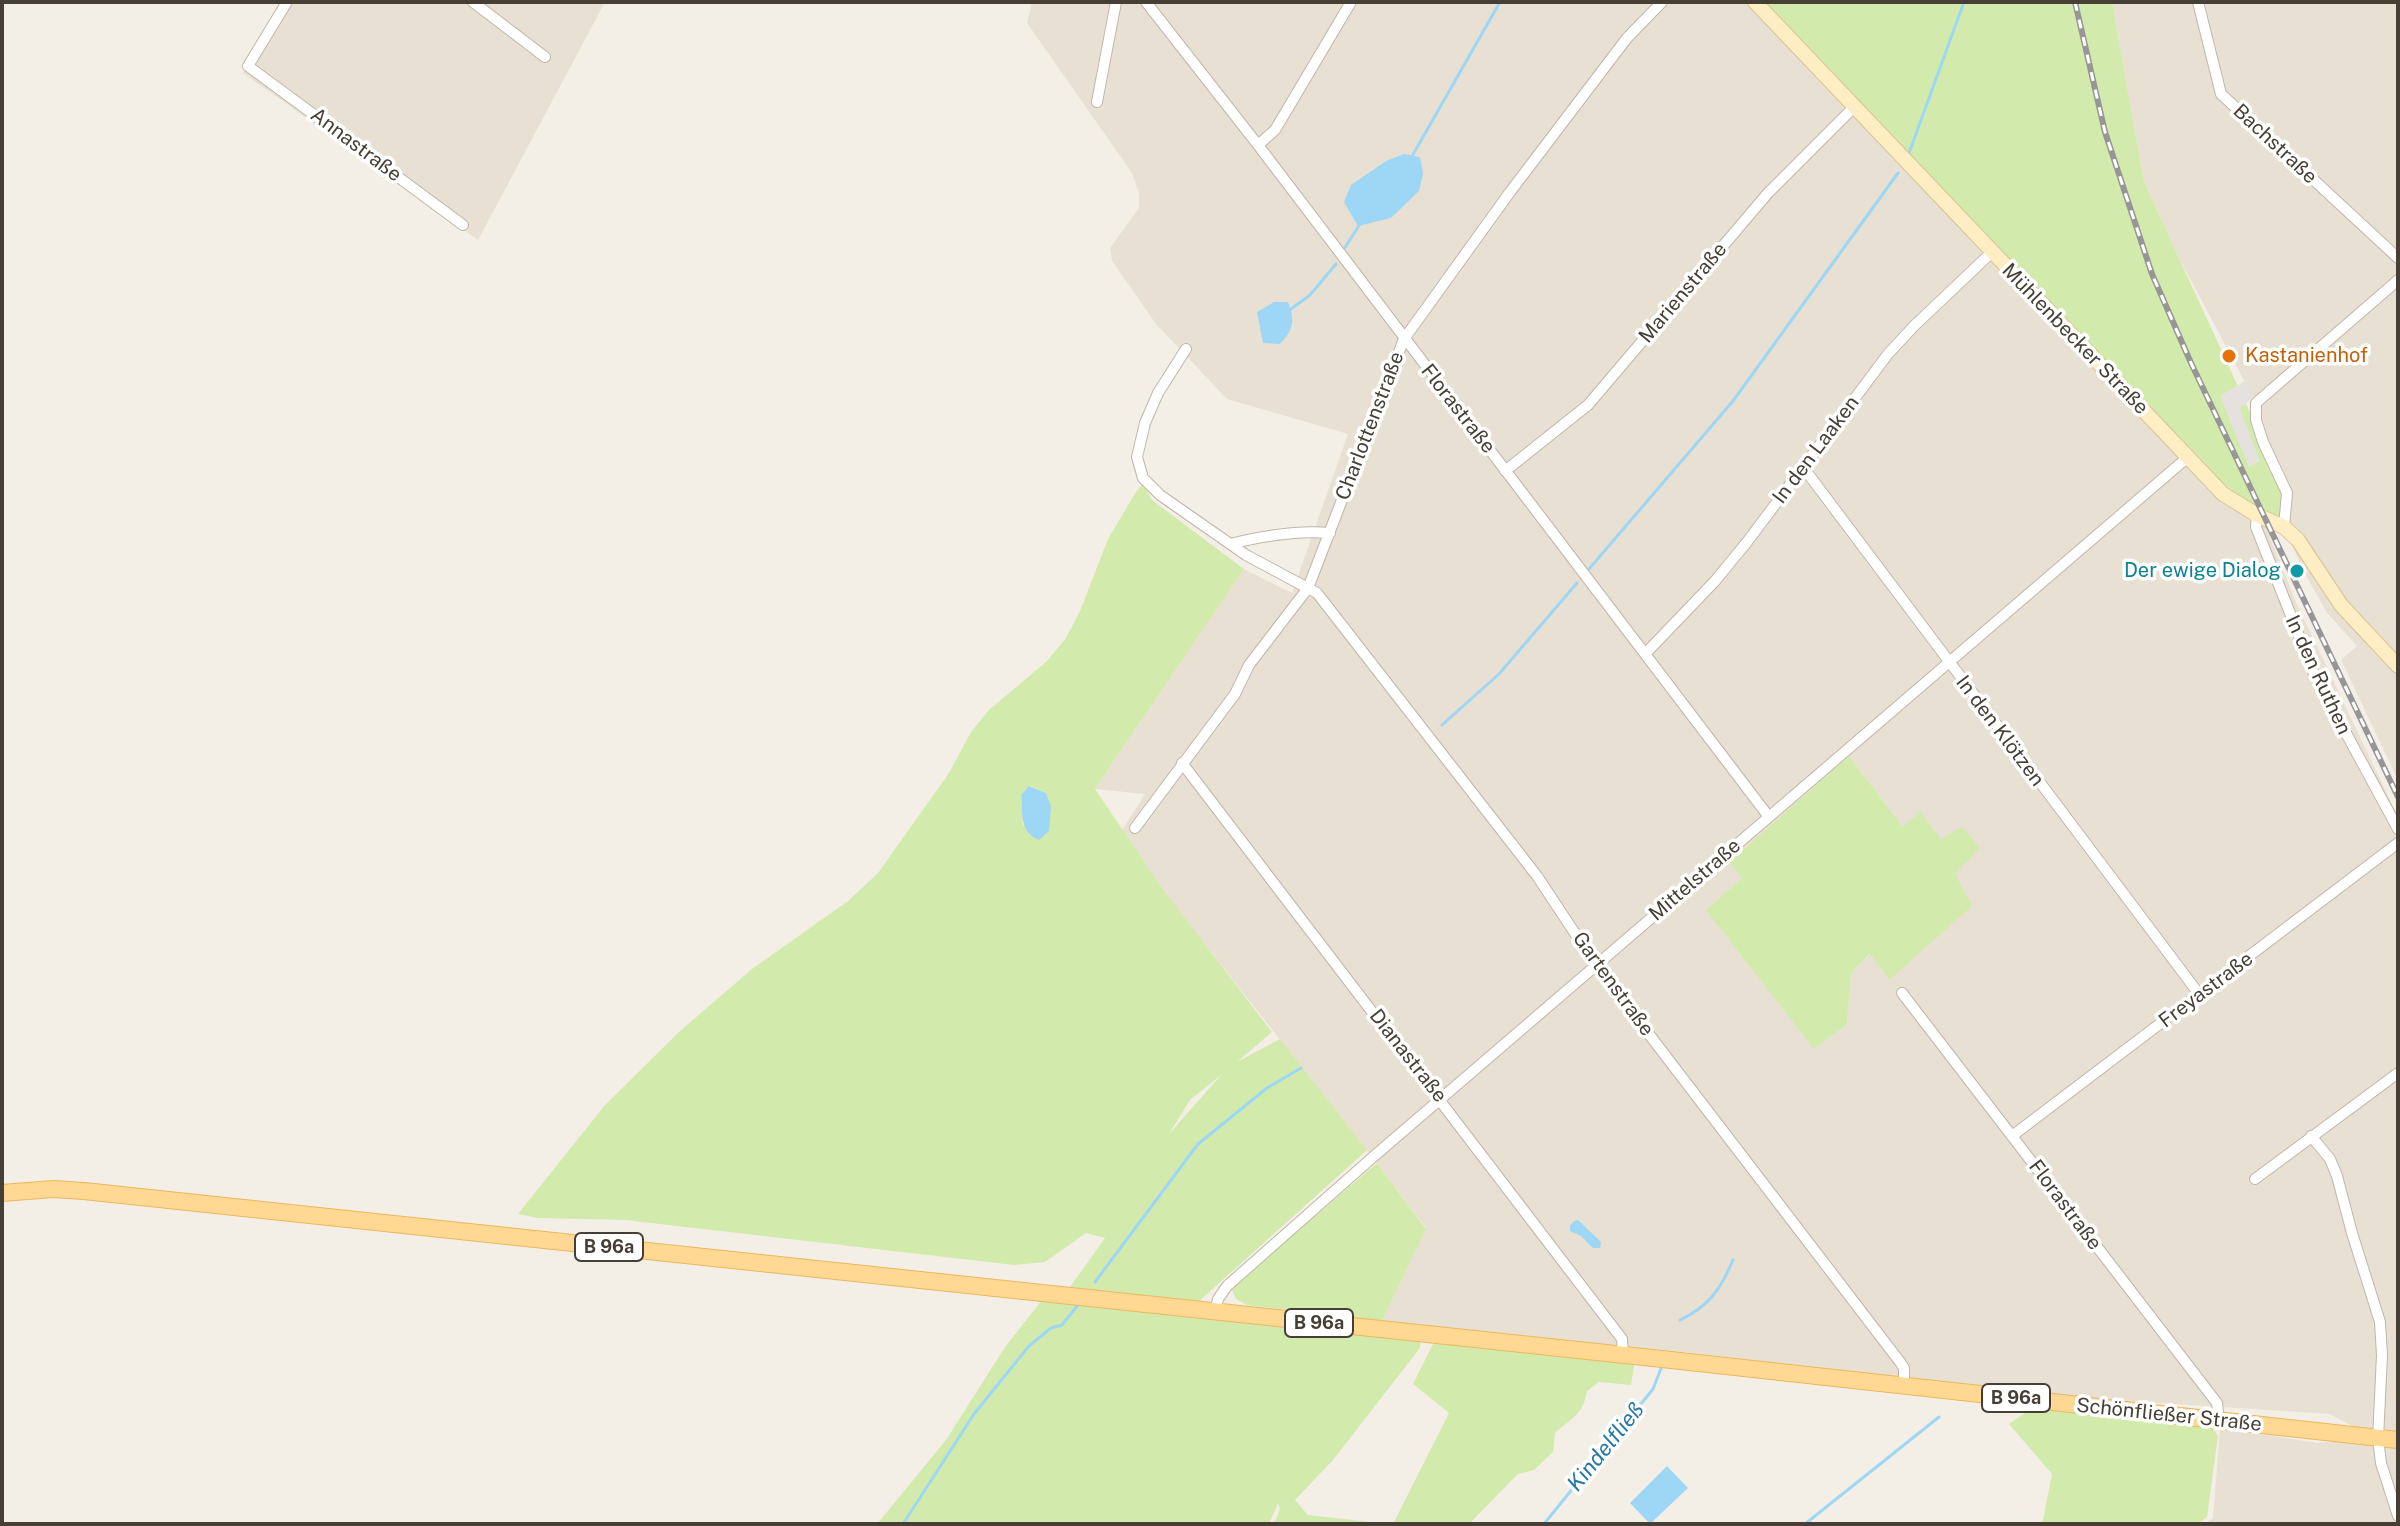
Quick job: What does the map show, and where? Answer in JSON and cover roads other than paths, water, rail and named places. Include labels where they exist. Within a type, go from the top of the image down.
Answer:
[{"type":"main road","name":"Mühlenbecker Straße","points":[[1755,2],[2223,494],[2284,527],[2298,540],[2341,605],[2398,666]]},
{"type":"main road","name":"B 96a","points":[[2,1193],[53,1189],[84,1191],[1623,1355]]},
{"type":"main road","name":"Schönfließer Straße","points":[[1623,1355],[2398,1440]]},
{"type":"street","name":"Annastraße","points":[[287,2],[248,66],[463,225]]},
{"type":"street","points":[[473,2],[545,57]]},
{"type":"street","points":[[1097,102],[1116,2]]},
{"type":"street","name":"Florastraße","points":[[1146,2],[1769,817]]},
{"type":"street","points":[[1258,145],[1275,130],[1351,2]]},
{"type":"street","name":"Charlottenstraße","points":[[1135,828],[1235,694],[1249,665],[1308,588],[1404,339],[1627,38],[1662,2]]},
{"type":"street","name":"Bachstraße","points":[[2198,2],[2221,94],[2398,258]]},
{"type":"street","name":"Marienstraße","points":[[1505,471],[1588,405],[1768,193],[1854,107]]},
{"type":"street","name":"In den Laaken","points":[[1645,654],[1715,581],[1888,354],[1992,252]]},
{"type":"street","points":[[2284,527],[2287,493],[2263,442],[2256,420],[2256,403],[2398,280]]},
{"type":"street","name":"Gartenstraße","points":[[1186,349],[1158,393],[1145,423],[1139,444],[1139,470],[1145,480],[1160,495],[1230,544],[1317,593],[1537,876],[1596,965],[1900,1362],[1904,1368],[1904,1386]]},
{"type":"street","name":"Mittelstraße","points":[[1215,1312],[1218,1299],[1227,1286],[2188,457]]},
{"type":"street","name":"In den Klötzen","points":[[1803,467],[2199,994]]},
{"type":"street","name":"In den Ruthen","points":[[2257,515],[2256,527],[2314,674],[2398,829]]},
{"type":"street","points":[[1230,544],[1298,532],[1330,533]]},
{"type":"street","name":"Dianastraße","points":[[1182,763],[1622,1339],[1623,1355]]},
{"type":"street","name":"Freyastraße","points":[[2012,1136],[2398,843]]},
{"type":"street","name":"Florastraße","points":[[1902,993],[2217,1403],[2219,1420]]},
{"type":"street","points":[[2255,1179],[2398,1073]]},
{"type":"street","points":[[2311,1136],[2330,1159],[2337,1176],[2380,1322],[2382,1355],[2378,1439],[2381,1463],[2398,1516]]},
{"type":"water","points":[[1404,154],[1420,157],[1423,174],[1419,191],[1391,218],[1358,226],[1344,202],[1351,185],[1386,161]]},
{"type":"water","points":[[1274,302],[1288,302],[1292,324],[1280,344],[1263,343],[1257,312]]},
{"type":"water","points":[[1029,786],[1046,793],[1051,806],[1049,831],[1039,840],[1028,832],[1023,821],[1021,795]]},
{"type":"water","points":[[1578,1220],[1601,1242],[1600,1248],[1593,1248],[1581,1236],[1570,1231],[1570,1226]]},
{"type":"water","points":[[1667,1466],[1688,1488],[1650,1524],[1630,1503]]},
{"type":"waterway","points":[[1411,158],[1500,2]]},
{"type":"waterway","points":[[1909,153],[1964,2]]},
{"type":"waterway","points":[[1589,569],[1733,401],[1898,173]]},
{"type":"waterway","points":[[1344,249],[1360,224]]},
{"type":"waterway","points":[[1291,309],[1310,295],[1336,264]]},
{"type":"waterway","points":[[1442,725],[1499,674],[1577,583]]},
{"type":"waterway","points":[[1095,1282],[1198,1144],[1267,1088],[1301,1068]]},
{"type":"waterway","name":"Kindelfließ","points":[[1680,1320],[1712,1296],[1733,1260]]},
{"type":"waterway","points":[[903,1524],[974,1414],[1029,1346],[1051,1328],[1062,1325],[1077,1306]]},
{"type":"waterway","name":"Kindelfließ","points":[[1544,1524],[1653,1389],[1662,1366]]},
{"type":"waterway","points":[[1805,1524],[1939,1417]]},
{"type":"railway","points":[[2075,2],[2105,132],[2152,274],[2191,363],[2398,797]]},
{"type":"place","name":"Kastanienhof","points":[[2229,356]]},
{"type":"place","name":"Der ewige Dialog","points":[[2297,571]]}]
